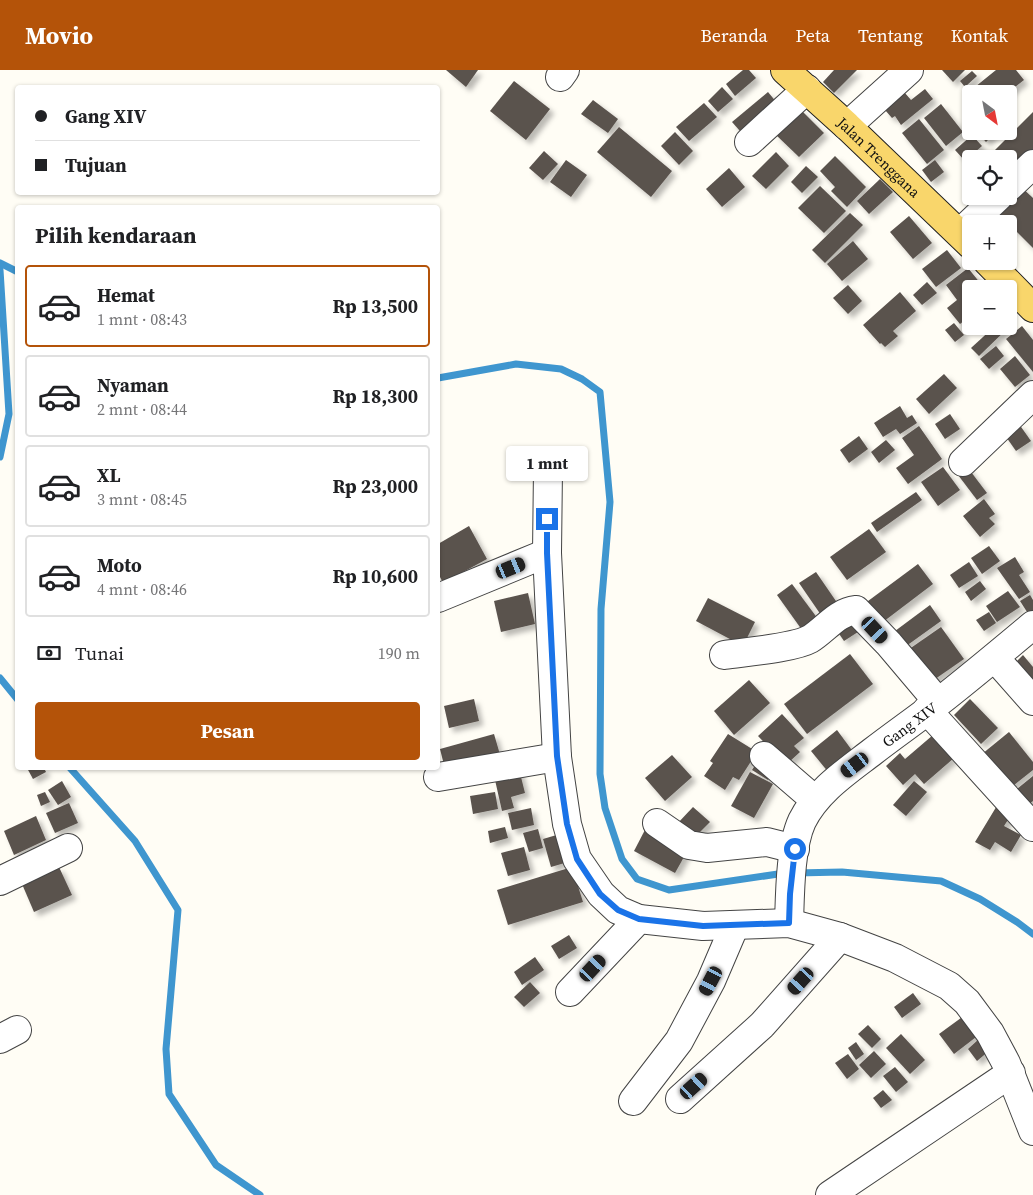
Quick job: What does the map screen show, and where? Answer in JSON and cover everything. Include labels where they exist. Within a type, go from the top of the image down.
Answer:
[{"type":"main road","name":"Jalan Trenggana","points":[[785,70],[962,235]]},
{"type":"main road","points":[[996,270],[1033,308]]},
{"type":"street","points":[[847,126],[909,70]]},
{"type":"street","points":[[748,142],[807,90]]},
{"type":"street","points":[[1017,179],[1033,164]]},
{"type":"street","points":[[984,215],[992,205]]},
{"type":"street","points":[[963,462],[1033,395]]},
{"type":"street","points":[[548,469],[547,553],[557,756],[567,824],[577,859],[600,894],[618,910],[639,919],[703,926],[789,923],[840,937],[895,958],[949,986],[967,1002],[990,1033],[1011,1073],[1033,1131]]},
{"type":"street","points":[[440,597],[547,553]]},
{"type":"street","points":[[724,655],[809,640],[844,614],[856,610],[894,650],[933,706],[1033,826]]},
{"type":"street","name":"Gang XIV","points":[[789,923],[794,855],[802,822],[815,800],[841,776],[995,658],[1033,625]]},
{"type":"street","points":[[995,658],[1033,701]]},
{"type":"street","points":[[438,777],[557,756]]},
{"type":"street","points":[[764,756],[815,800]]},
{"type":"street","points":[[657,823],[689,845],[708,848],[767,842],[794,855]]},
{"type":"street","points":[[0,881],[68,848]]},
{"type":"street","points":[[570,992],[639,919]]},
{"type":"street","points":[[634,1101],[679,1041],[711,981],[735,925]]},
{"type":"street","points":[[680,1099],[762,1025],[840,937]]},
{"type":"street","points":[[830,1195],[1011,1073]]},
{"type":"building","points":[[446,70],[478,70],[466,87]]},
{"type":"building","points":[[743,70],[749,70],[756,78],[735,96],[726,84]]},
{"type":"building","points":[[834,70],[857,70],[834,93],[823,82]]},
{"type":"building","points":[[942,70],[965,70],[953,82]]},
{"type":"building","points":[[996,70],[1016,70],[1024,80],[1018,85],[977,85]]},
{"type":"building","points":[[972,71],[977,76],[967,85],[963,85],[960,81]]},
{"type":"building","points":[[514,81],[550,109],[526,140],[490,111]]},
{"type":"building","points":[[722,87],[733,99],[718,112],[708,101]]},
{"type":"building","points":[[925,89],[933,99],[901,125],[895,116],[892,118],[885,110],[905,93],[911,100]]},
{"type":"building","points":[[768,92],[782,109],[747,139],[732,122]]},
{"type":"building","points":[[593,100],[618,119],[608,133],[581,114]]},
{"type":"building","points":[[704,103],[717,117],[689,141],[676,127]]},
{"type":"building","points":[[941,104],[962,133],[946,146],[924,118]]},
{"type":"building","points":[[800,109],[824,133],[799,157],[775,134]]},
{"type":"building","points":[[1033,112],[1033,149],[1017,166],[1017,150],[995,150],[1005,140],[1018,140],[1018,127]]},
{"type":"building","points":[[919,119],[944,150],[927,164],[902,133]]},
{"type":"building","points":[[619,127],[672,171],[651,197],[597,152]]},
{"type":"building","points":[[675,132],[693,151],[679,165],[661,146]]},
{"type":"building","points":[[966,140],[977,140],[982,146],[977,150],[962,150],[962,158],[955,150]]},
{"type":"building","points":[[544,151],[558,164],[543,180],[529,168]]},
{"type":"building","points":[[776,152],[789,166],[766,189],[752,176]]},
{"type":"building","points":[[835,156],[866,187],[847,207],[831,191],[835,187],[820,171]]},
{"type":"building","points":[[566,160],[587,175],[571,197],[550,182]]},
{"type":"building","points":[[935,160],[944,172],[931,182],[922,170]]},
{"type":"building","points":[[806,166],[818,177],[802,193],[791,182]]},
{"type":"building","points":[[729,168],[745,187],[722,207],[706,189]]},
{"type":"building","points":[[880,179],[893,192],[869,214],[857,201]]},
{"type":"building","points":[[1019,185],[1033,198],[1033,248],[1017,232],[1017,215],[1000,215],[994,209],[998,205],[1017,205],[1017,187]]},
{"type":"building","points":[[820,186],[846,211],[824,233],[798,208]]},
{"type":"building","points":[[850,213],[863,225],[825,263],[812,250]]},
{"type":"building","points":[[909,216],[932,243],[913,259],[890,232]]},
{"type":"building","points":[[853,241],[868,259],[842,281],[827,264]]},
{"type":"building","points":[[947,250],[961,268],[936,287],[922,269]]},
{"type":"building","points":[[965,270],[970,270],[978,280],[962,280],[962,322],[960,324],[947,308],[957,300],[946,285]]},
{"type":"building","points":[[927,282],[937,293],[922,305],[913,295]]},
{"type":"building","points":[[848,285],[862,301],[848,314],[833,298]]},
{"type":"building","points":[[900,292],[916,311],[893,331],[898,336],[885,347],[863,325]]},
{"type":"building","points":[[954,323],[962,335],[964,335],[955,342],[945,330]]},
{"type":"building","points":[[1022,326],[1033,340],[1033,372],[1006,339],[1011,335],[1017,335],[1017,330]]},
{"type":"building","points":[[985,335],[1001,335],[979,356],[971,348]]},
{"type":"building","points":[[996,346],[1004,356],[989,369],[980,359]]},
{"type":"building","points":[[1015,356],[1030,375],[1015,387],[1000,369]]},
{"type":"building","points":[[944,374],[957,388],[929,414],[916,399]]},
{"type":"building","points":[[900,406],[907,418],[912,415],[917,423],[900,434],[896,429],[883,437],[874,423]]},
{"type":"building","points":[[950,414],[960,429],[945,439],[935,424]]},
{"type":"building","points":[[1019,424],[1031,441],[1016,451],[1004,434]]},
{"type":"building","points":[[919,426],[942,459],[908,484],[896,468],[914,455],[902,438]]},
{"type":"building","points":[[859,436],[868,449],[849,463],[840,450]]},
{"type":"building","points":[[886,440],[895,450],[879,463],[871,452]]},
{"type":"building","points":[[965,464],[987,493],[977,500],[955,471]]},
{"type":"building","points":[[943,467],[960,490],[938,506],[921,482]]},
{"type":"building","points":[[916,492],[922,500],[877,532],[871,523]]},
{"type":"building","points":[[984,499],[995,514],[989,518],[995,524],[980,537],[963,516]]},
{"type":"building","points":[[469,526],[487,559],[443,583],[440,577],[440,543]]},
{"type":"building","points":[[869,529],[886,552],[847,580],[830,557]]},
{"type":"building","points":[[989,546],[1000,561],[982,574],[971,558]]},
{"type":"building","points":[[1015,557],[1024,572],[1019,575],[1030,592],[1019,599],[997,568]]},
{"type":"building","points":[[969,562],[978,576],[959,588],[950,575]]},
{"type":"building","points":[[918,564],[933,584],[879,625],[864,604]]},
{"type":"building","points":[[816,572],[838,604],[821,615],[799,583]]},
{"type":"building","points":[[980,581],[986,589],[971,601],[965,592]]},
{"type":"building","points":[[792,584],[818,619],[802,630],[777,595]]},
{"type":"building","points":[[1008,591],[1020,607],[997,622],[986,606]]},
{"type":"building","points":[[528,593],[535,624],[501,632],[494,601]]},
{"type":"building","points":[[1030,595],[1033,600],[1033,612],[1029,615],[1020,601]]},
{"type":"building","points":[[708,598],[755,622],[743,646],[696,621]]},
{"type":"building","points":[[930,605],[941,621],[902,649],[891,634]]},
{"type":"building","points":[[989,612],[996,623],[984,631],[976,620]]},
{"type":"building","points":[[847,615],[858,632],[844,641],[833,625]]},
{"type":"building","points":[[941,627],[964,659],[928,684],[905,652]]},
{"type":"building","points":[[850,654],[873,684],[807,734],[784,704]]},
{"type":"building","points":[[1023,655],[1033,667],[1033,678],[1029,681],[1014,664]]},
{"type":"building","points":[[749,680],[770,703],[734,735],[714,711]]},
{"type":"building","points":[[474,699],[479,721],[449,728],[444,706]]},
{"type":"building","points":[[970,699],[998,728],[981,744],[954,715]]},
{"type":"building","points":[[782,714],[804,738],[794,746],[800,752],[788,763],[780,759],[758,736]]},
{"type":"building","points":[[837,730],[854,753],[829,773],[811,751]]},
{"type":"building","points":[[1009,732],[1033,762],[1033,770],[1009,789],[982,754]]},
{"type":"building","points":[[494,734],[501,758],[446,773],[440,749]]},
{"type":"building","points":[[728,734],[757,752],[739,780],[733,777],[725,790],[704,776],[713,763],[710,761]]},
{"type":"building","points":[[933,735],[954,758],[924,784],[915,774],[903,785],[886,766],[900,753],[905,759]]},
{"type":"building","points":[[672,755],[692,777],[665,801],[645,778]]},
{"type":"building","points":[[759,759],[775,768],[768,780],[752,770]]},
{"type":"building","points":[[518,765],[525,793],[511,797],[514,808],[502,811],[493,771]]},
{"type":"building","points":[[28,770],[45,770],[46,772],[33,779]]},
{"type":"building","points":[[750,772],[773,784],[754,818],[731,806]]},
{"type":"building","points":[[1033,776],[1033,801],[1024,808],[1012,793]]},
{"type":"building","points":[[62,781],[71,797],[58,805],[48,790]]},
{"type":"building","points":[[914,781],[927,792],[906,816],[893,805]]},
{"type":"building","points":[[45,792],[50,802],[41,806],[37,795]]},
{"type":"building","points":[[495,792],[498,809],[473,814],[470,796]]},
{"type":"building","points":[[69,803],[78,823],[55,833],[46,813]]},
{"type":"building","points":[[998,804],[1013,812],[1004,826],[1021,835],[1011,852],[995,842],[990,850],[975,842]]},
{"type":"building","points":[[693,807],[710,822],[692,840],[676,825]]},
{"type":"building","points":[[531,808],[534,825],[512,830],[508,813]]},
{"type":"building","points":[[36,816],[46,840],[14,855],[4,831]]},
{"type":"building","points":[[647,826],[689,848],[675,873],[634,851]]},
{"type":"building","points":[[505,827],[508,838],[490,843],[488,831]]},
{"type":"building","points":[[538,829],[543,848],[529,852],[523,833]]},
{"type":"building","points":[[560,834],[568,862],[551,867],[543,839]]},
{"type":"building","points":[[524,847],[530,870],[508,876],[501,853]]},
{"type":"building","points":[[59,867],[72,895],[34,912],[22,884]]},
{"type":"building","points":[[572,867],[583,902],[508,925],[497,890]]},
{"type":"building","points":[[569,935],[577,948],[559,959],[551,946]]},
{"type":"building","points":[[535,957],[544,970],[522,985],[514,972]]},
{"type":"building","points":[[530,982],[540,993],[524,1007],[514,997]]},
{"type":"building","points":[[913,993],[921,1004],[902,1018],[894,1007]]},
{"type":"building","points":[[965,1015],[980,1034],[954,1054],[939,1034]]},
{"type":"building","points":[[868,1025],[881,1039],[872,1048],[858,1034]]},
{"type":"building","points":[[901,1034],[925,1060],[910,1074],[886,1048]]},
{"type":"building","points":[[980,1038],[990,1050],[977,1061],[968,1049]]},
{"type":"building","points":[[856,1042],[864,1054],[856,1060],[848,1048]]},
{"type":"building","points":[[874,1051],[886,1064],[871,1078],[859,1065]]},
{"type":"building","points":[[848,1054],[859,1069],[847,1079],[835,1063]]},
{"type":"building","points":[[895,1067],[908,1082],[896,1092],[883,1076]]},
{"type":"building","points":[[883,1090],[892,1100],[881,1108],[873,1098]]},
{"type":"waterway","points":[[0,263],[15,270]]},
{"type":"waterway","points":[[0,270],[9,414],[0,457]]},
{"type":"waterway","points":[[440,378],[516,364],[561,369],[582,379],[600,392],[610,502],[601,609],[600,774],[605,808],[622,859],[637,879],[669,890],[785,873]]},
{"type":"waterway","points":[[0,678],[15,696]]},
{"type":"waterway","points":[[72,770],[135,841],[178,910],[166,1049],[169,1094],[216,1165],[260,1195]]},
{"type":"waterway","points":[[796,873],[842,872],[941,881],[980,899],[1033,934]]},
{"type":"route","points":[[547,519],[557,756],[567,824],[577,859],[600,894],[618,910],[639,919],[703,926],[789,923],[795,849]]}]
